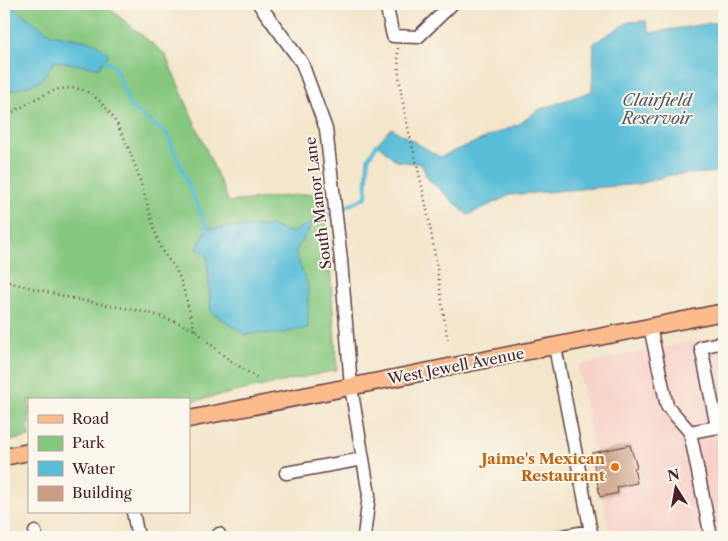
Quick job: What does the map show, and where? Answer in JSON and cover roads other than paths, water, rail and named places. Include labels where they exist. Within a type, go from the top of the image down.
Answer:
[{"type":"main road","name":"West Jewell Avenue","points":[[190,419],[724,312]]},
{"type":"main road","points":[[4,457],[28,452]]},
{"type":"street","name":"South Manor Lane","points":[[259,4],[302,63],[326,129],[340,247],[351,386],[369,495],[364,537]]},
{"type":"street","points":[[386,4],[396,36],[418,37],[452,4]]},
{"type":"street","points":[[650,327],[667,406],[690,432],[711,537]]},
{"type":"street","points":[[690,432],[721,426],[701,347],[724,342]]},
{"type":"street","points":[[555,346],[592,534],[558,537]]},
{"type":"street","points":[[286,473],[363,459]]},
{"type":"street","points":[[133,514],[138,537]]},
{"type":"water","points":[[4,4],[8,4],[51,34],[94,42],[109,54],[98,68],[55,61],[39,82],[4,93]]},
{"type":"water","name":"Clairfield Reservoir","points":[[646,21],[650,33],[724,21],[724,172],[670,175],[639,184],[510,195],[468,215],[427,178],[422,164],[397,161],[377,144],[391,128],[440,157],[521,123],[538,110],[592,91],[594,43],[628,22]]},
{"type":"water","points":[[314,221],[295,252],[308,286],[308,328],[277,334],[258,333],[246,335],[211,312],[207,255],[197,249],[207,228],[271,226],[292,233]]},
{"type":"waterway","points":[[103,59],[115,67],[130,107],[167,134],[207,228]]},
{"type":"waterway","points":[[339,210],[366,197],[368,159],[377,144]]},
{"type":"waterway","points":[[314,221],[332,213]]},
{"type":"place","name":"Jaime's Mexican Restaurant","points":[[615,467]]}]
